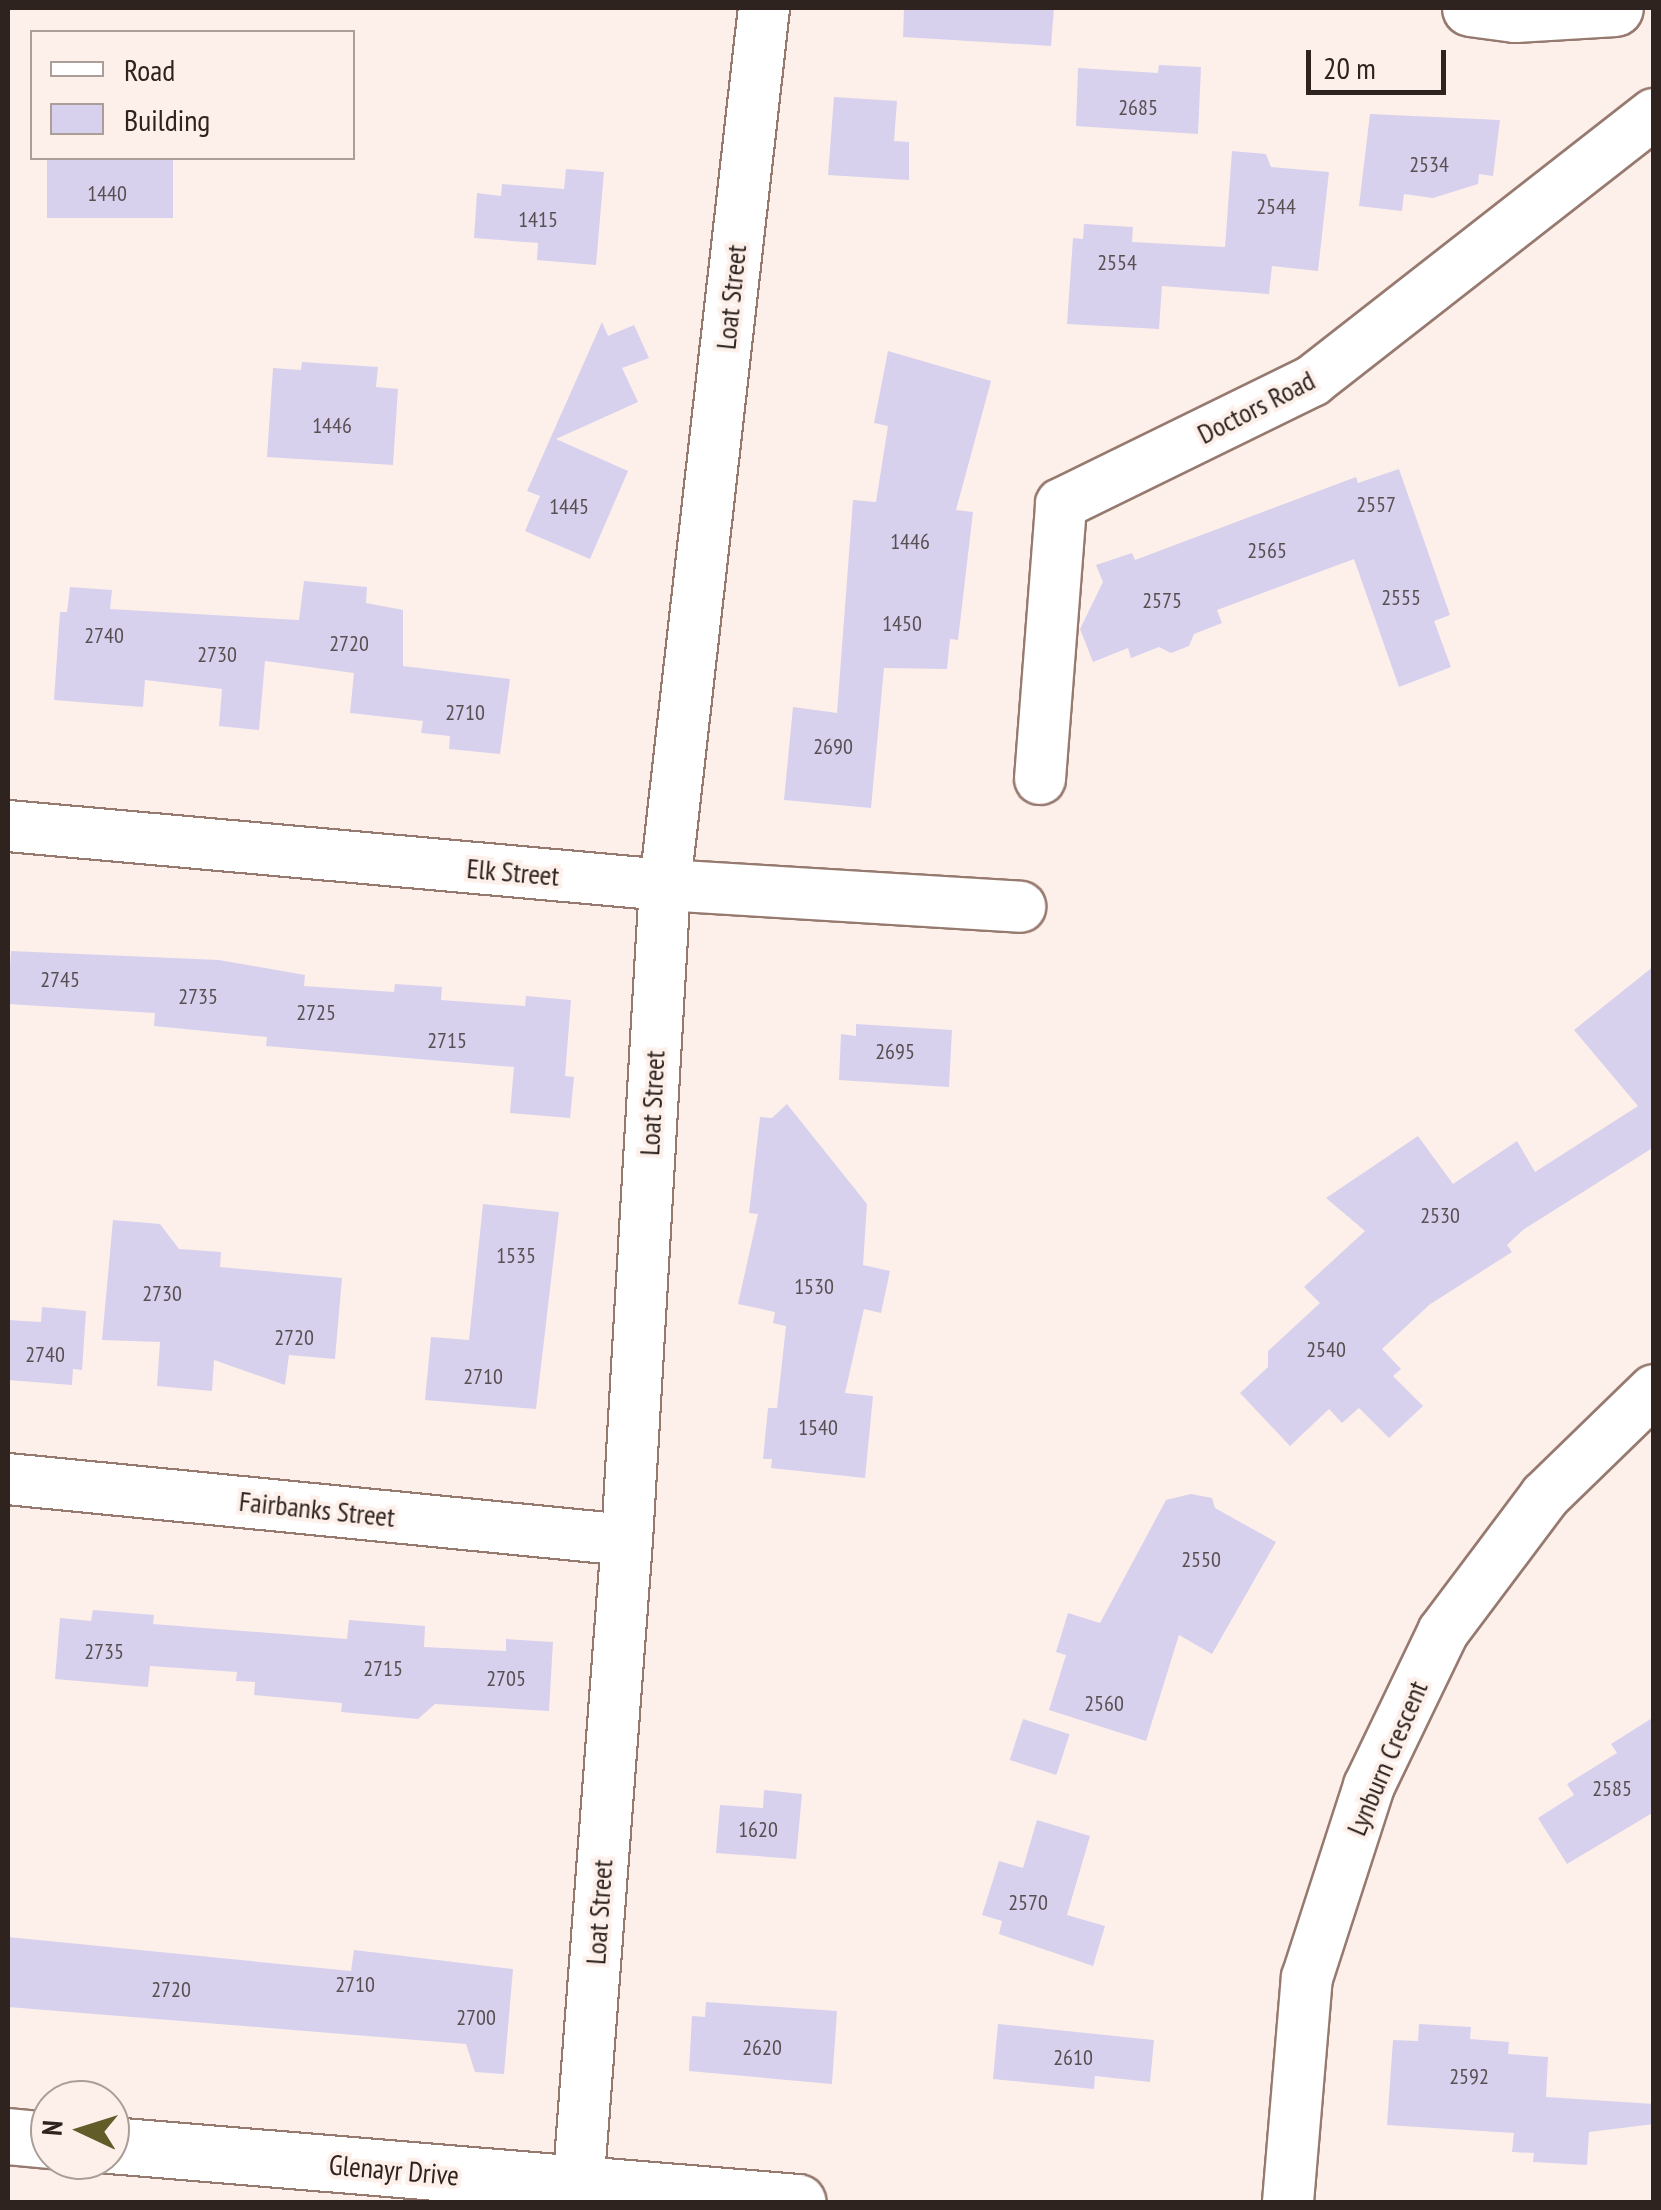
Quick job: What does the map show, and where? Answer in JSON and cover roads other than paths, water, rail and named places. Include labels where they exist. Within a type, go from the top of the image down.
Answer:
[{"type":"street","name":"Loat Street","points":[[578,2194],[627,1540],[664,885],[764,8]]},
{"type":"street","points":[[1470,8],[1515,14],[1615,8]]},
{"type":"street","name":"Doctors Road","points":[[1040,779],[1061,504],[1312,381],[1654,114]]},
{"type":"street","name":"Elk Street","points":[[8,826],[664,885],[1020,907]]},
{"type":"street","name":"Lynburn Crescent","points":[[1288,2202],[1307,1978],[1369,1786],[1443,1632],[1545,1496],[1654,1390]]},
{"type":"street","name":"Fairbanks Street","points":[[8,1478],[627,1540]]},
{"type":"street","name":"Glenayr Drive","points":[[130,2147],[578,2194],[798,2202]]}]
